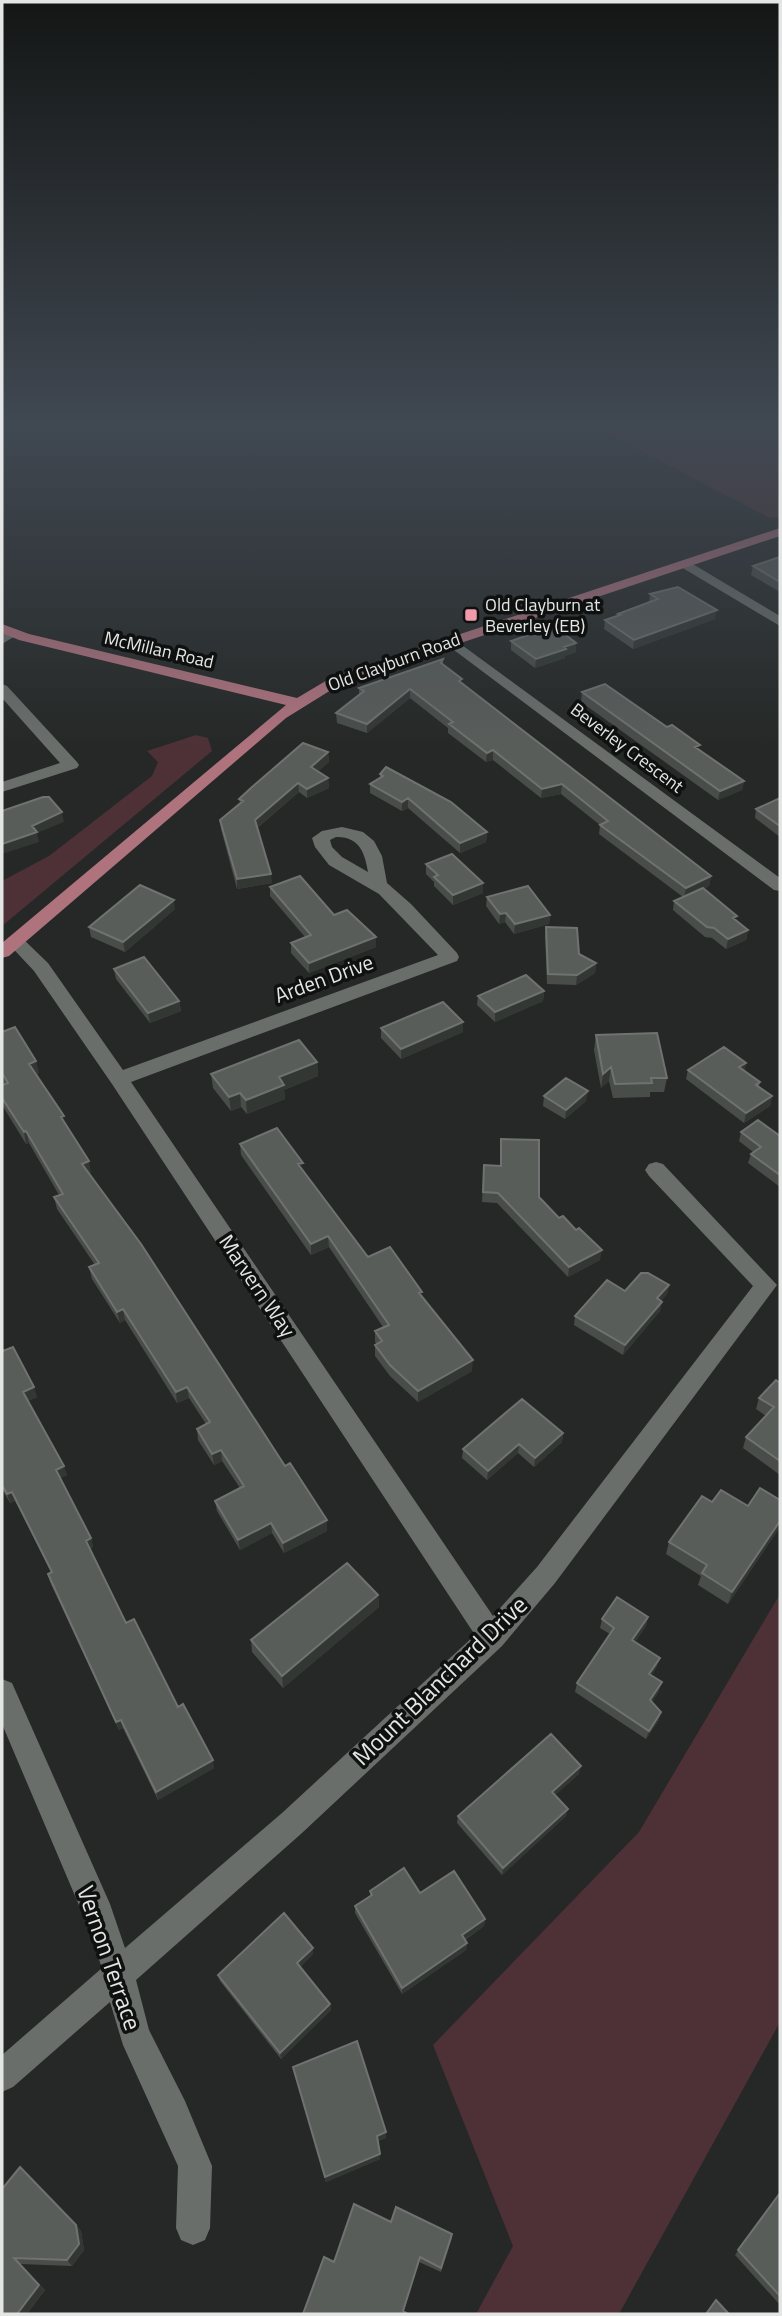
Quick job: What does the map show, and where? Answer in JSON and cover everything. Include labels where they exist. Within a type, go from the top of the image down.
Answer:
[{"type":"main road","name":"Old Clayburn Road","points":[[8,947],[297,703],[339,679],[780,533]]},
{"type":"main road","name":"McMillan Road","points":[[5,634],[297,703]]},
{"type":"street","points":[[686,564],[780,622]]},
{"type":"street","name":"Beverley Crescent","points":[[451,640],[780,886]]},
{"type":"street","points":[[2,689],[71,765],[2,787]]},
{"type":"street","name":"Arden Drive","points":[[119,1079],[450,957],[379,885]]},
{"type":"street","name":"Marvern Way","points":[[8,947],[41,967],[119,1079],[492,1637]]},
{"type":"street","name":"Mount Blanchard Drive","points":[[2,2076],[292,1823],[492,1637],[545,1575],[766,1285],[656,1170]]},
{"type":"street","name":"Vernon Terrace","points":[[2,1692],[99,1915],[119,1974],[134,2034],[173,2113],[195,2166],[193,2228]]},
{"type":"shaded area","points":[[196,735],[208,738],[212,751],[2,926],[2,881],[49,856],[152,776],[158,762],[147,751]]},
{"type":"shaded area","points":[[780,1594],[780,2022],[619,2314],[476,2314],[513,2246],[433,2045],[639,1832]]},
{"type":"building","points":[[780,557],[780,582],[753,566]]},
{"type":"building","points":[[678,587],[717,610],[634,640],[605,620],[658,599],[650,594]]},
{"type":"building","points":[[554,626],[576,643],[536,659],[511,641]]},
{"type":"building","points":[[443,659],[441,663],[462,679],[459,681],[711,876],[686,888],[600,825],[608,821],[562,784],[542,789],[493,750],[487,753],[449,724],[453,722],[410,689],[367,724],[336,713],[364,691],[359,688]]},
{"type":"building","points":[[605,684],[667,727],[672,725],[700,745],[695,747],[744,781],[720,791],[582,692]]},
{"type":"building","points":[[303,743],[328,752],[311,767],[328,778],[307,789],[298,783],[255,820],[271,874],[237,879],[220,820],[243,801],[239,799]]},
{"type":"building","points":[[386,767],[451,802],[487,832],[460,843],[408,798],[402,802],[370,784],[383,776],[380,774]]},
{"type":"building","points":[[49,797],[62,812],[32,826],[37,832],[2,844],[2,811]]},
{"type":"building","points":[[780,798],[780,826],[756,809]]},
{"type":"building","points":[[452,854],[483,883],[453,895],[434,877],[438,875],[426,864]]},
{"type":"building","points":[[300,876],[334,915],[347,910],[376,937],[309,963],[291,943],[311,935],[270,887]]},
{"type":"building","points":[[140,885],[174,900],[123,942],[89,927]]},
{"type":"building","points":[[528,886],[550,915],[515,924],[506,913],[500,914],[487,897]]},
{"type":"building","points":[[703,888],[737,916],[733,918],[748,930],[728,939],[714,928],[707,927],[674,901]]},
{"type":"building","points":[[546,927],[577,928],[579,954],[596,963],[577,975],[548,974]]},
{"type":"building","points":[[144,957],[179,1001],[148,1013],[114,969]]},
{"type":"building","points":[[526,975],[544,991],[495,1012],[478,996]]},
{"type":"building","points":[[443,1002],[463,1022],[401,1049],[381,1028]]},
{"type":"building","points":[[15,1027],[36,1061],[29,1064],[64,1116],[61,1117],[89,1161],[82,1164],[141,1244],[285,1466],[290,1463],[327,1520],[283,1543],[271,1523],[238,1540],[215,1501],[244,1486],[221,1450],[212,1454],[197,1429],[210,1422],[187,1387],[176,1392],[123,1309],[117,1312],[89,1267],[99,1263],[54,1197],[63,1194],[26,1131],[24,1132],[2,1098],[2,1085],[8,1083],[2,1073],[2,1032]]},
{"type":"building","points":[[657,1033],[667,1078],[651,1078],[652,1083],[615,1084],[611,1067],[603,1074],[596,1035]]},
{"type":"building","points":[[299,1040],[317,1062],[279,1077],[284,1085],[246,1100],[240,1093],[229,1097],[211,1074]]},
{"type":"building","points":[[724,1047],[746,1063],[739,1067],[760,1082],[756,1085],[772,1096],[746,1113],[688,1070]]},
{"type":"building","points":[[566,1078],[588,1091],[566,1110],[544,1096]]},
{"type":"building","points":[[758,1120],[780,1136],[780,1175],[751,1154],[761,1147],[741,1132]]},
{"type":"building","points":[[277,1128],[303,1163],[298,1164],[368,1257],[390,1247],[422,1292],[419,1293],[473,1360],[418,1391],[390,1365],[375,1345],[382,1341],[375,1331],[389,1325],[328,1236],[311,1244],[240,1144]]},
{"type":"building","points":[[501,1139],[539,1140],[539,1197],[559,1218],[563,1216],[602,1250],[569,1267],[498,1193],[483,1192],[484,1165],[501,1166]]},
{"type":"building","points":[[641,1273],[648,1273],[669,1285],[657,1298],[662,1302],[625,1345],[575,1316],[607,1280],[625,1291]]},
{"type":"building","points":[[13,1347],[34,1387],[23,1392],[64,1466],[56,1470],[91,1538],[86,1541],[126,1623],[134,1619],[178,1707],[183,1704],[213,1760],[156,1792],[121,1720],[116,1722],[48,1574],[52,1572],[12,1492],[7,1494],[2,1485],[2,1348],[3,1351]]},
{"type":"building","points":[[776,1380],[780,1383],[780,1461],[746,1437],[774,1407],[759,1398]]},
{"type":"building","points":[[522,1399],[563,1433],[535,1458],[519,1444],[488,1471],[463,1449]]},
{"type":"building","points":[[760,1488],[780,1500],[780,1521],[732,1592],[702,1573],[707,1565],[669,1542],[702,1496],[712,1502],[721,1490],[748,1506]]},
{"type":"building","points":[[347,1563],[378,1595],[282,1676],[251,1640]]},
{"type":"building","points":[[617,1597],[648,1617],[632,1640],[660,1658],[649,1674],[662,1682],[650,1700],[661,1712],[649,1731],[577,1683],[614,1628],[602,1619]]},
{"type":"building","points":[[551,1734],[581,1766],[552,1792],[568,1809],[503,1868],[458,1816]]},
{"type":"building","points":[[404,1868],[420,1893],[454,1871],[485,1919],[462,1935],[467,1943],[402,1988],[355,1906],[372,1895],[370,1891]]},
{"type":"building","points":[[284,1913],[313,1948],[297,1963],[330,2004],[280,2053],[218,1975]]},
{"type":"building","points":[[357,2041],[386,2132],[377,2136],[380,2154],[325,2177],[293,2067]]},
{"type":"building","points":[[20,2167],[76,2225],[79,2244],[67,2260],[14,2258],[39,2285],[17,2314],[2,2314],[2,2189]]},
{"type":"building","points":[[780,2193],[780,2296],[738,2250]]},
{"type":"building","points":[[354,2204],[391,2222],[396,2207],[452,2234],[441,2268],[420,2257],[403,2311],[408,2314],[303,2314],[324,2257],[334,2262]]},
{"type":"building","points":[[716,2300],[729,2314],[706,2314]]},
{"type":"place","name":"Old Clayburn at Beverley (EB)","points":[[471,615]]}]
